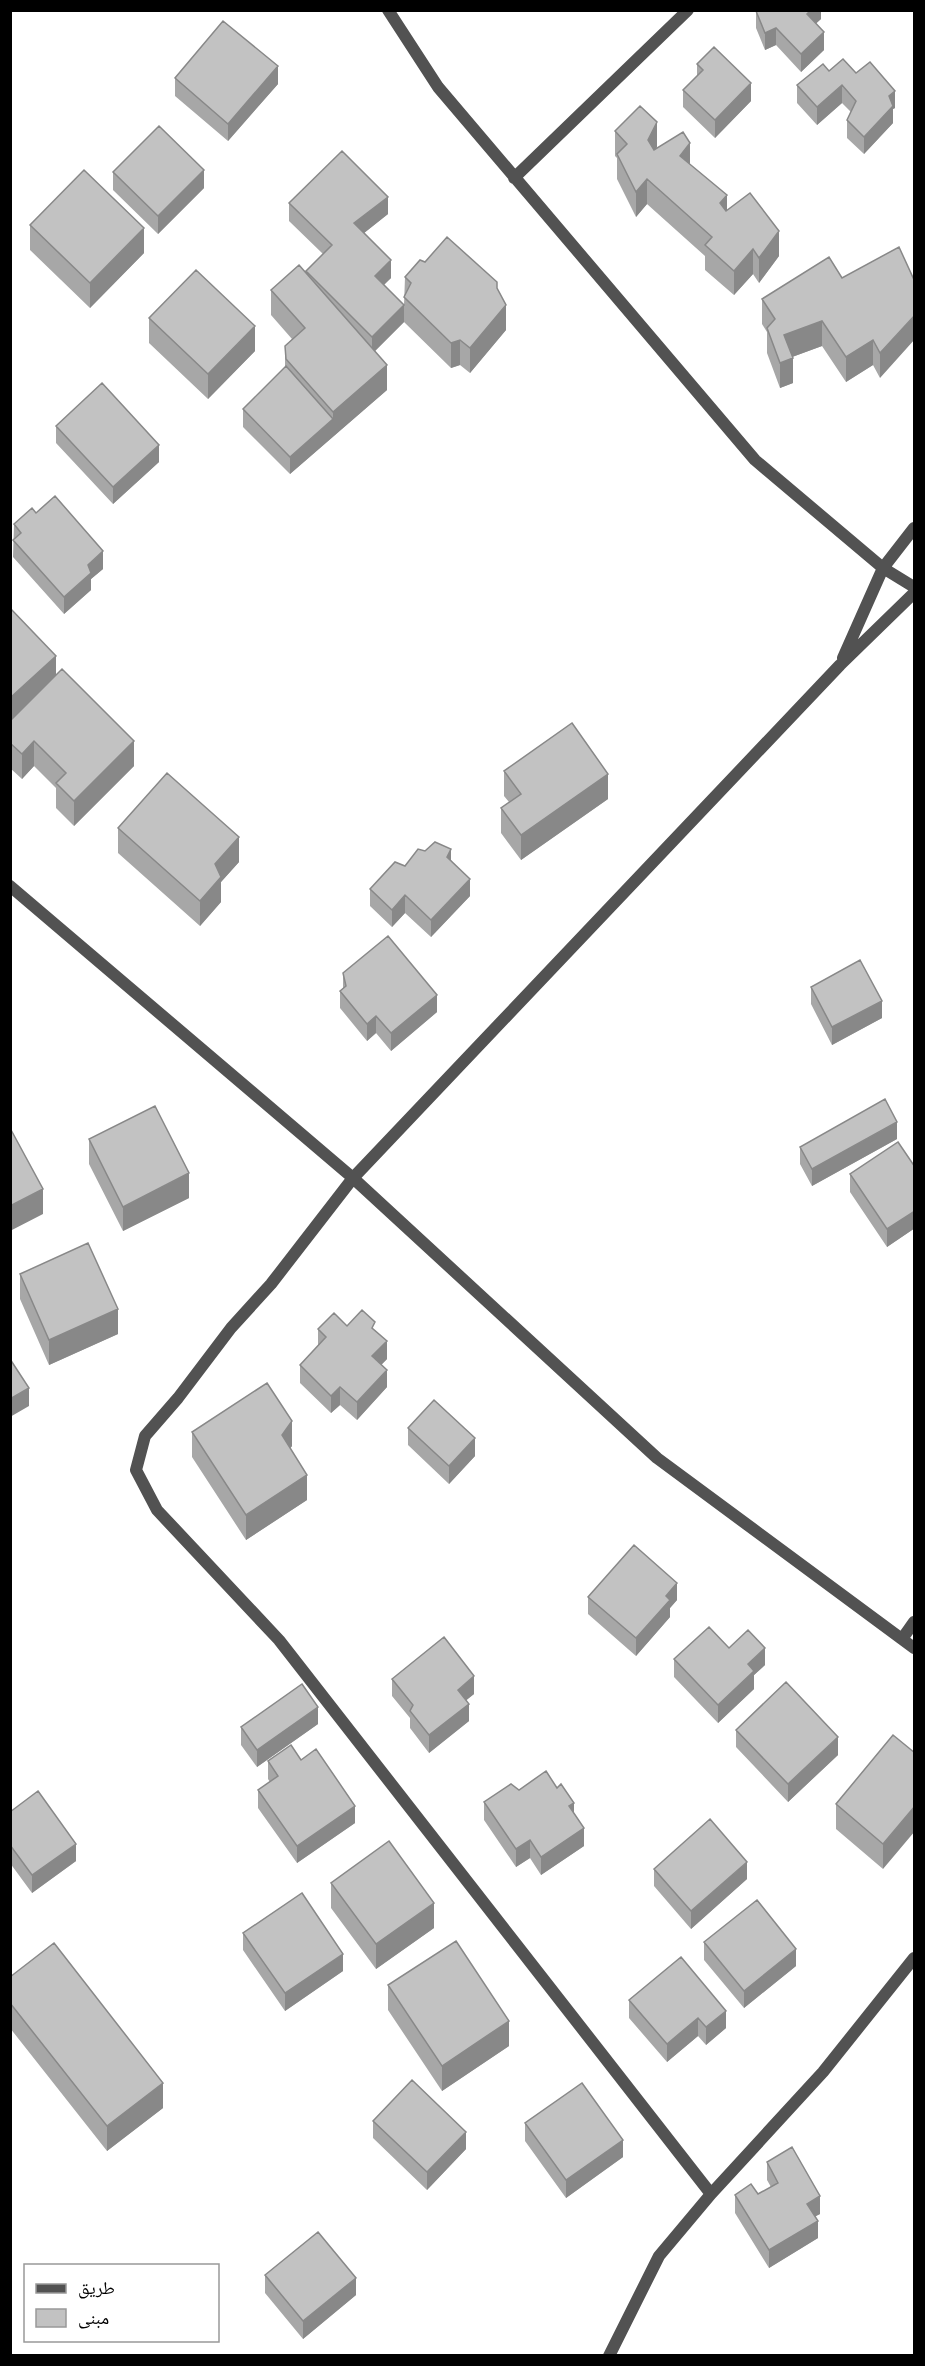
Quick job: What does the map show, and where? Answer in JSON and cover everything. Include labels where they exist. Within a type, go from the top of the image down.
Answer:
[{"type":"street","points":[[388,10],[438,87],[755,460],[883,568],[915,587]]},
{"type":"street","points":[[514,178],[688,10]]},
{"type":"street","points":[[840,664],[883,568],[915,528]]},
{"type":"street","points":[[711,2194],[279,1640],[157,1510],[136,1470],[145,1436],[178,1398],[231,1328],[271,1284],[353,1178],[840,664],[915,592]]},
{"type":"street","points":[[10,886],[353,1178],[657,1458],[915,1648]]},
{"type":"street","points":[[902,1639],[915,1622]]},
{"type":"street","points":[[609,2355],[659,2256],[711,2194],[823,2072],[915,1958]]},
{"type":"building","points":[[811,10],[807,14],[824,32],[801,54],[776,28],[765,33],[756,11]]},
{"type":"building","points":[[223,21],[278,66],[228,124],[175,78]]},
{"type":"building","points":[[714,47],[751,83],[715,120],[683,90],[703,70],[697,64]]},
{"type":"building","points":[[843,59],[856,73],[870,62],[895,91],[889,96],[893,106],[864,137],[847,120],[856,101],[842,85],[817,107],[797,85],[823,64],[829,71]]},
{"type":"building","points":[[640,106],[657,122],[648,140],[654,150],[683,132],[690,143],[680,156],[727,195],[720,203],[726,211],[750,193],[779,231],[759,258],[753,249],[734,271],[705,245],[712,237],[647,179],[636,192],[617,154],[627,144],[615,131]]},
{"type":"building","points":[[159,126],[204,170],[158,216],[113,172]]},
{"type":"building","points":[[342,151],[388,197],[354,223],[391,260],[375,276],[404,305],[372,337],[306,271],[332,245],[289,203]]},
{"type":"building","points":[[84,170],[144,228],[90,283],[30,225]]},
{"type":"building","points":[[447,237],[497,282],[497,288],[506,305],[470,348],[460,340],[451,343],[404,297],[411,283],[405,277],[420,260],[425,262]]},
{"type":"building","points":[[899,247],[915,282],[915,315],[880,353],[873,340],[846,357],[822,321],[784,335],[793,358],[780,363],[767,328],[775,319],[762,299],[829,257],[842,278]]},
{"type":"building","points":[[299,265],[387,365],[333,412],[286,359],[285,346],[305,328],[271,290]]},
{"type":"building","points":[[196,270],[255,326],[208,374],[149,318]]},
{"type":"building","points":[[286,366],[333,419],[290,457],[243,409]]},
{"type":"building","points":[[102,383],[159,445],[113,487],[56,426]]},
{"type":"building","points":[[55,496],[103,551],[88,565],[91,573],[64,597],[13,540],[21,533],[14,524],[32,508],[36,513]]},
{"type":"building","points":[[10,608],[56,656],[10,698]]},
{"type":"building","points":[[62,669],[134,741],[74,801],[56,783],[66,773],[34,741],[22,754],[10,743],[10,721]]},
{"type":"building","points":[[572,723],[608,774],[521,835],[501,808],[521,794],[504,771]]},
{"type":"building","points":[[167,773],[239,837],[215,864],[221,877],[200,901],[118,828]]},
{"type":"building","points":[[435,842],[451,849],[447,857],[470,879],[431,920],[405,895],[392,910],[370,889],[395,862],[405,866],[418,849],[425,851]]},
{"type":"building","points":[[388,936],[437,995],[391,1033],[376,1016],[367,1024],[340,991],[346,986],[343,973]]},
{"type":"building","points":[[860,960],[882,1001],[832,1027],[811,987]]},
{"type":"building","points":[[885,1099],[897,1122],[812,1169],[800,1147]]},
{"type":"building","points":[[155,1106],[189,1173],[123,1207],[89,1139]]},
{"type":"building","points":[[10,1128],[43,1189],[10,1206]]},
{"type":"building","points":[[898,1142],[915,1167],[915,1211],[887,1229],[850,1174]]},
{"type":"building","points":[[88,1243],[118,1309],[49,1340],[20,1274]]},
{"type":"building","points":[[362,1310],[375,1322],[372,1328],[387,1341],[372,1356],[387,1370],[357,1402],[340,1387],[331,1396],[300,1365],[326,1337],[318,1329],[334,1313],[347,1326]]},
{"type":"building","points":[[10,1359],[29,1388],[10,1399]]},
{"type":"building","points":[[267,1383],[292,1421],[282,1435],[307,1475],[246,1515],[192,1432]]},
{"type":"building","points":[[434,1400],[475,1438],[449,1466],[408,1428]]},
{"type":"building","points":[[634,1545],[677,1583],[666,1596],[670,1600],[636,1638],[588,1597]]},
{"type":"building","points":[[709,1627],[729,1648],[748,1630],[765,1648],[748,1664],[754,1671],[718,1705],[674,1659]]},
{"type":"building","points":[[444,1637],[474,1676],[458,1690],[469,1704],[429,1735],[410,1711],[413,1705],[392,1679]]},
{"type":"building","points":[[786,1682],[838,1737],[788,1784],[736,1730]]},
{"type":"building","points":[[302,1684],[318,1707],[257,1750],[241,1727]]},
{"type":"building","points":[[893,1735],[915,1753],[915,1806],[883,1844],[836,1804]]},
{"type":"building","points":[[291,1745],[301,1760],[316,1749],[355,1806],[297,1846],[258,1790],[278,1776],[268,1761]]},
{"type":"building","points":[[546,1771],[557,1788],[561,1784],[574,1803],[569,1806],[584,1828],[541,1857],[530,1840],[516,1849],[484,1802],[511,1784],[519,1790]]},
{"type":"building","points":[[38,1791],[76,1844],[32,1875],[10,1845],[10,1812]]},
{"type":"building","points":[[710,1819],[747,1862],[691,1911],[654,1869]]},
{"type":"building","points":[[389,1841],[434,1903],[376,1944],[331,1883]]},
{"type":"building","points":[[302,1893],[343,1954],[285,1993],[243,1933]]},
{"type":"building","points":[[757,1900],[796,1949],[744,1991],[704,1942]]},
{"type":"building","points":[[456,1941],[509,2021],[442,2066],[388,1985]]},
{"type":"building","points":[[54,1943],[163,2083],[107,2126],[10,2003],[10,1977]]},
{"type":"building","points":[[681,1957],[726,2011],[706,2027],[698,2018],[667,2044],[629,2000]]},
{"type":"building","points":[[412,2080],[466,2132],[427,2172],[373,2121]]},
{"type":"building","points":[[582,2083],[623,2140],[566,2180],[525,2123]]},
{"type":"building","points":[[792,2147],[820,2196],[807,2204],[818,2221],[769,2250],[735,2195],[751,2184],[758,2194],[778,2183],[767,2162]]},
{"type":"building","points":[[318,2232],[356,2278],[303,2321],[265,2275]]}]
